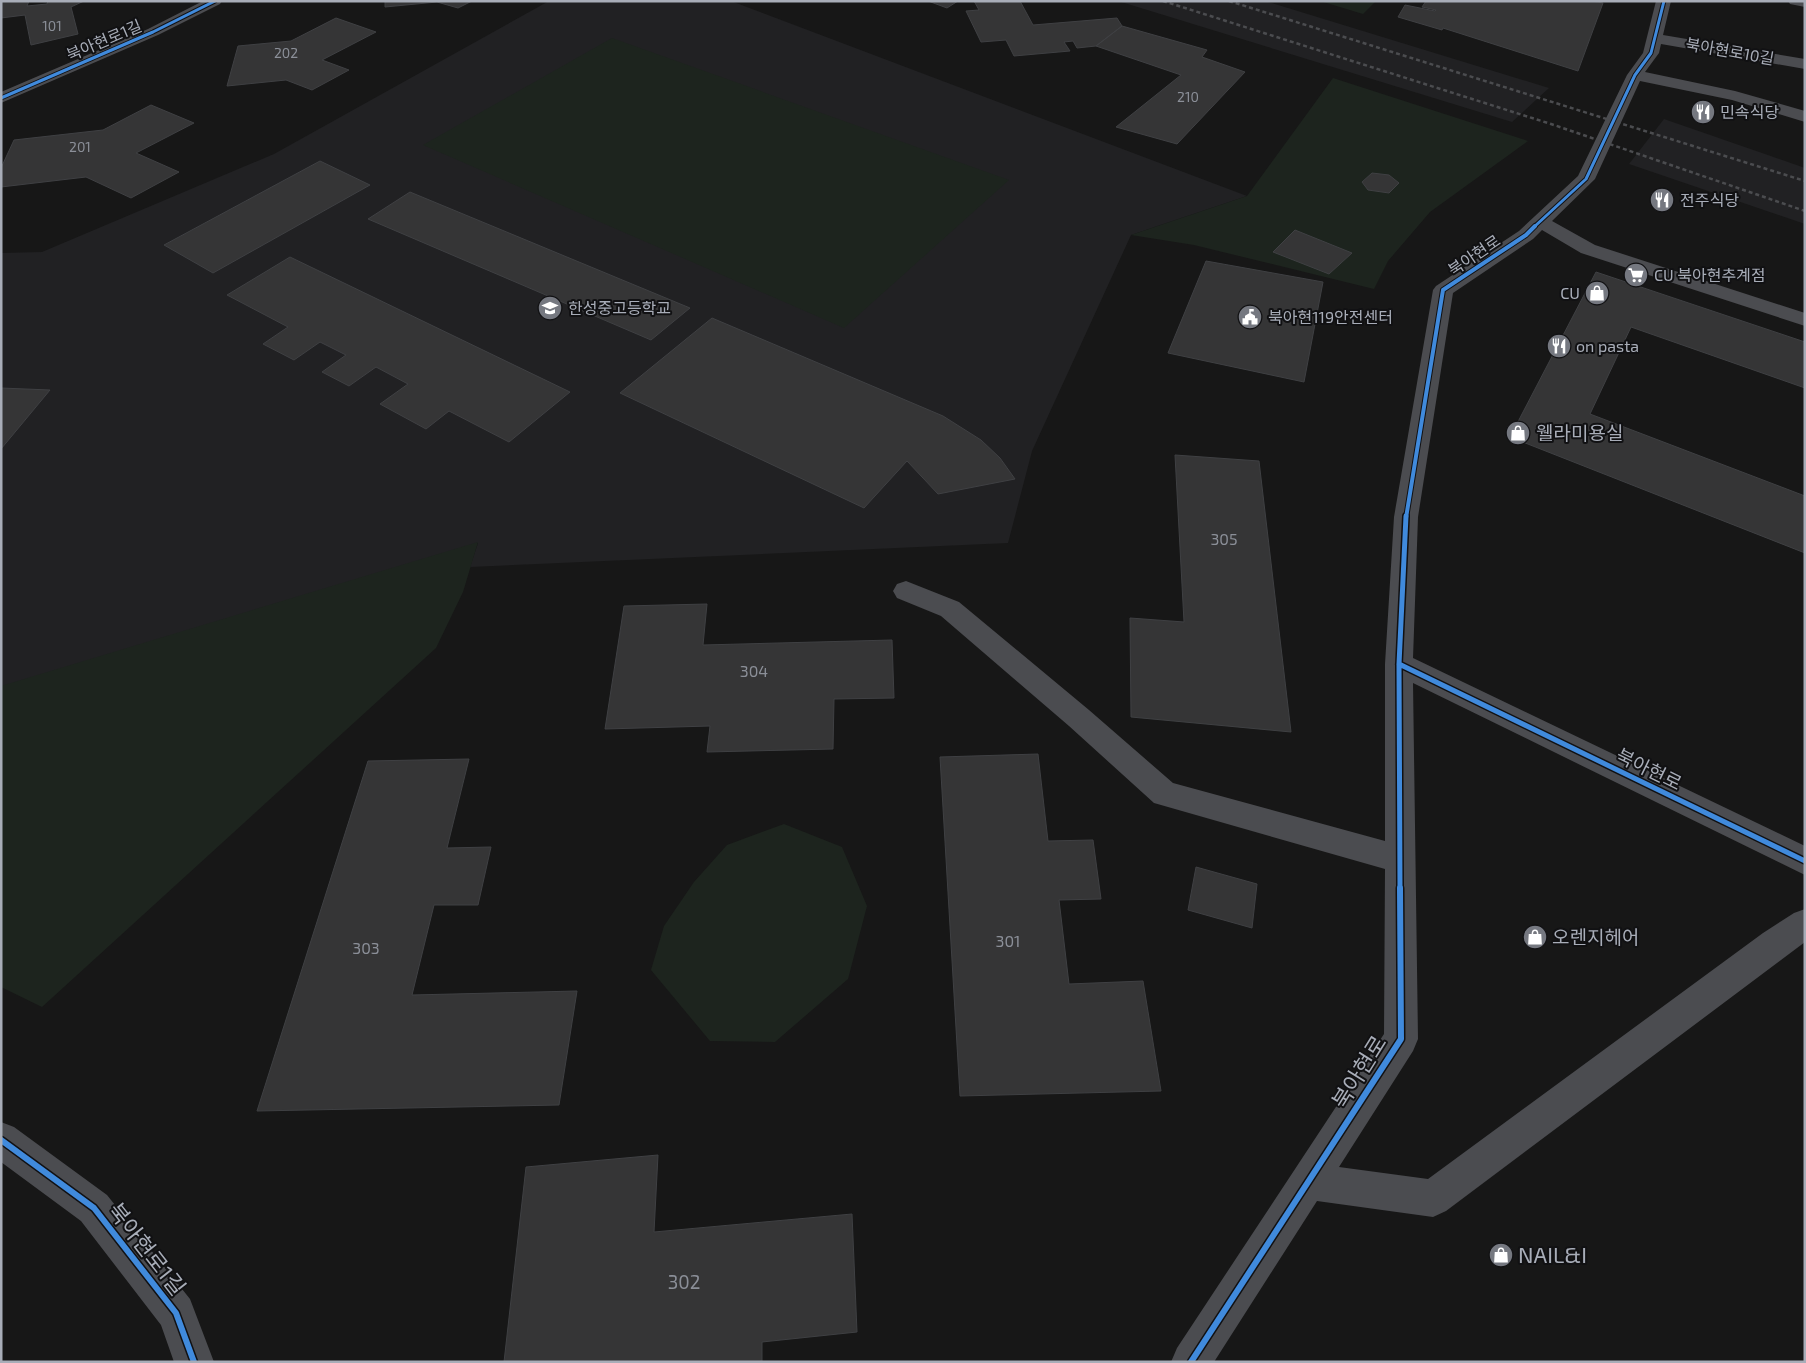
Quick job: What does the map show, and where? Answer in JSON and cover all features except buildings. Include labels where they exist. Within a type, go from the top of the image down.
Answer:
[{"type":"street","name":"북아현로1길","points":[[1,98],[153,32],[215,1]]},
{"type":"street","name":"북아현로","points":[[1192,1362],[1401,1039],[1399,664],[1406,517],[1443,290],[1526,235],[1586,179],[1635,75],[1651,53],[1664,1]]},
{"type":"street","points":[[1795,1],[1805,3]]},
{"type":"street","name":"북아현로10길","points":[[1655,38],[1805,64]]},
{"type":"street","points":[[1635,75],[1735,96],[1805,117]]},
{"type":"street","points":[[1541,222],[1588,249],[1805,320]]},
{"type":"street","points":[[906,591],[950,609],[1079,718],[1164,794],[1400,859]]},
{"type":"street","name":"북아현로","points":[[1399,664],[1805,861]]},
{"type":"street","points":[[1308,1181],[1433,1198],[1774,944],[1805,924]]},
{"type":"street","name":"북아현로1길","points":[[1,1140],[94,1208],[176,1314],[194,1362]]},
{"type":"shaded area","name":"한성중고등학교","points":[[549,1],[731,1],[1247,196],[1131,235],[1032,451],[1008,543],[470,567],[478,543],[1,689],[1,253],[42,252],[274,154]]},
{"type":"shaded area","points":[[1118,1],[1265,1],[1549,88],[1512,122]]},
{"type":"shaded area","points":[[1320,1],[1376,1],[1363,14]]},
{"type":"shaded area","points":[[612,38],[1009,180],[844,328],[423,145]]},
{"type":"shaded area","points":[[1333,78],[1528,141],[1430,212],[1388,261],[1374,289],[1194,245],[1131,235],[1247,196]]},
{"type":"shaded area","points":[[1664,119],[1805,168],[1805,224],[1629,164]]},
{"type":"shaded area","points":[[478,542],[463,592],[436,648],[42,1007],[1,987],[1,686]]},
{"type":"shaded area","points":[[784,824],[842,847],[867,906],[848,979],[775,1042],[710,1041],[651,970],[664,926],[694,882],[727,845]]},
{"type":"railway","points":[[1163,1],[1551,124],[1805,211]]},
{"type":"railway","points":[[1229,1],[1805,181]]},
{"type":"cycle path","points":[[1,98],[153,32],[215,1]]},
{"type":"cycle path","points":[[1191,1362],[1401,1039],[1399,664],[1406,517],[1443,290],[1526,235],[1586,179],[1635,75],[1651,53],[1664,1]]},
{"type":"cycle path","points":[[1399,664],[1805,861]]},
{"type":"cycle path","points":[[1,1140],[94,1208],[176,1313],[194,1362]]},
{"type":"place","name":"민속식당","points":[[1703,112]]},
{"type":"place","name":"전주식당","points":[[1662,200]]},
{"type":"place","name":"CU 북아현추계점","points":[[1636,275]]},
{"type":"place","name":"CU","points":[[1597,293]]},
{"type":"place","name":"한성중고등학교","points":[[550,308]]},
{"type":"place","name":"북아현119안전센터","points":[[1250,317]]},
{"type":"place","name":"on pasta","points":[[1559,346]]},
{"type":"place","name":"웰라미용실","points":[[1518,433]]},
{"type":"place","name":"오렌지헤어","points":[[1535,937]]},
{"type":"place","name":"NAIL&I","points":[[1501,1255]]}]
